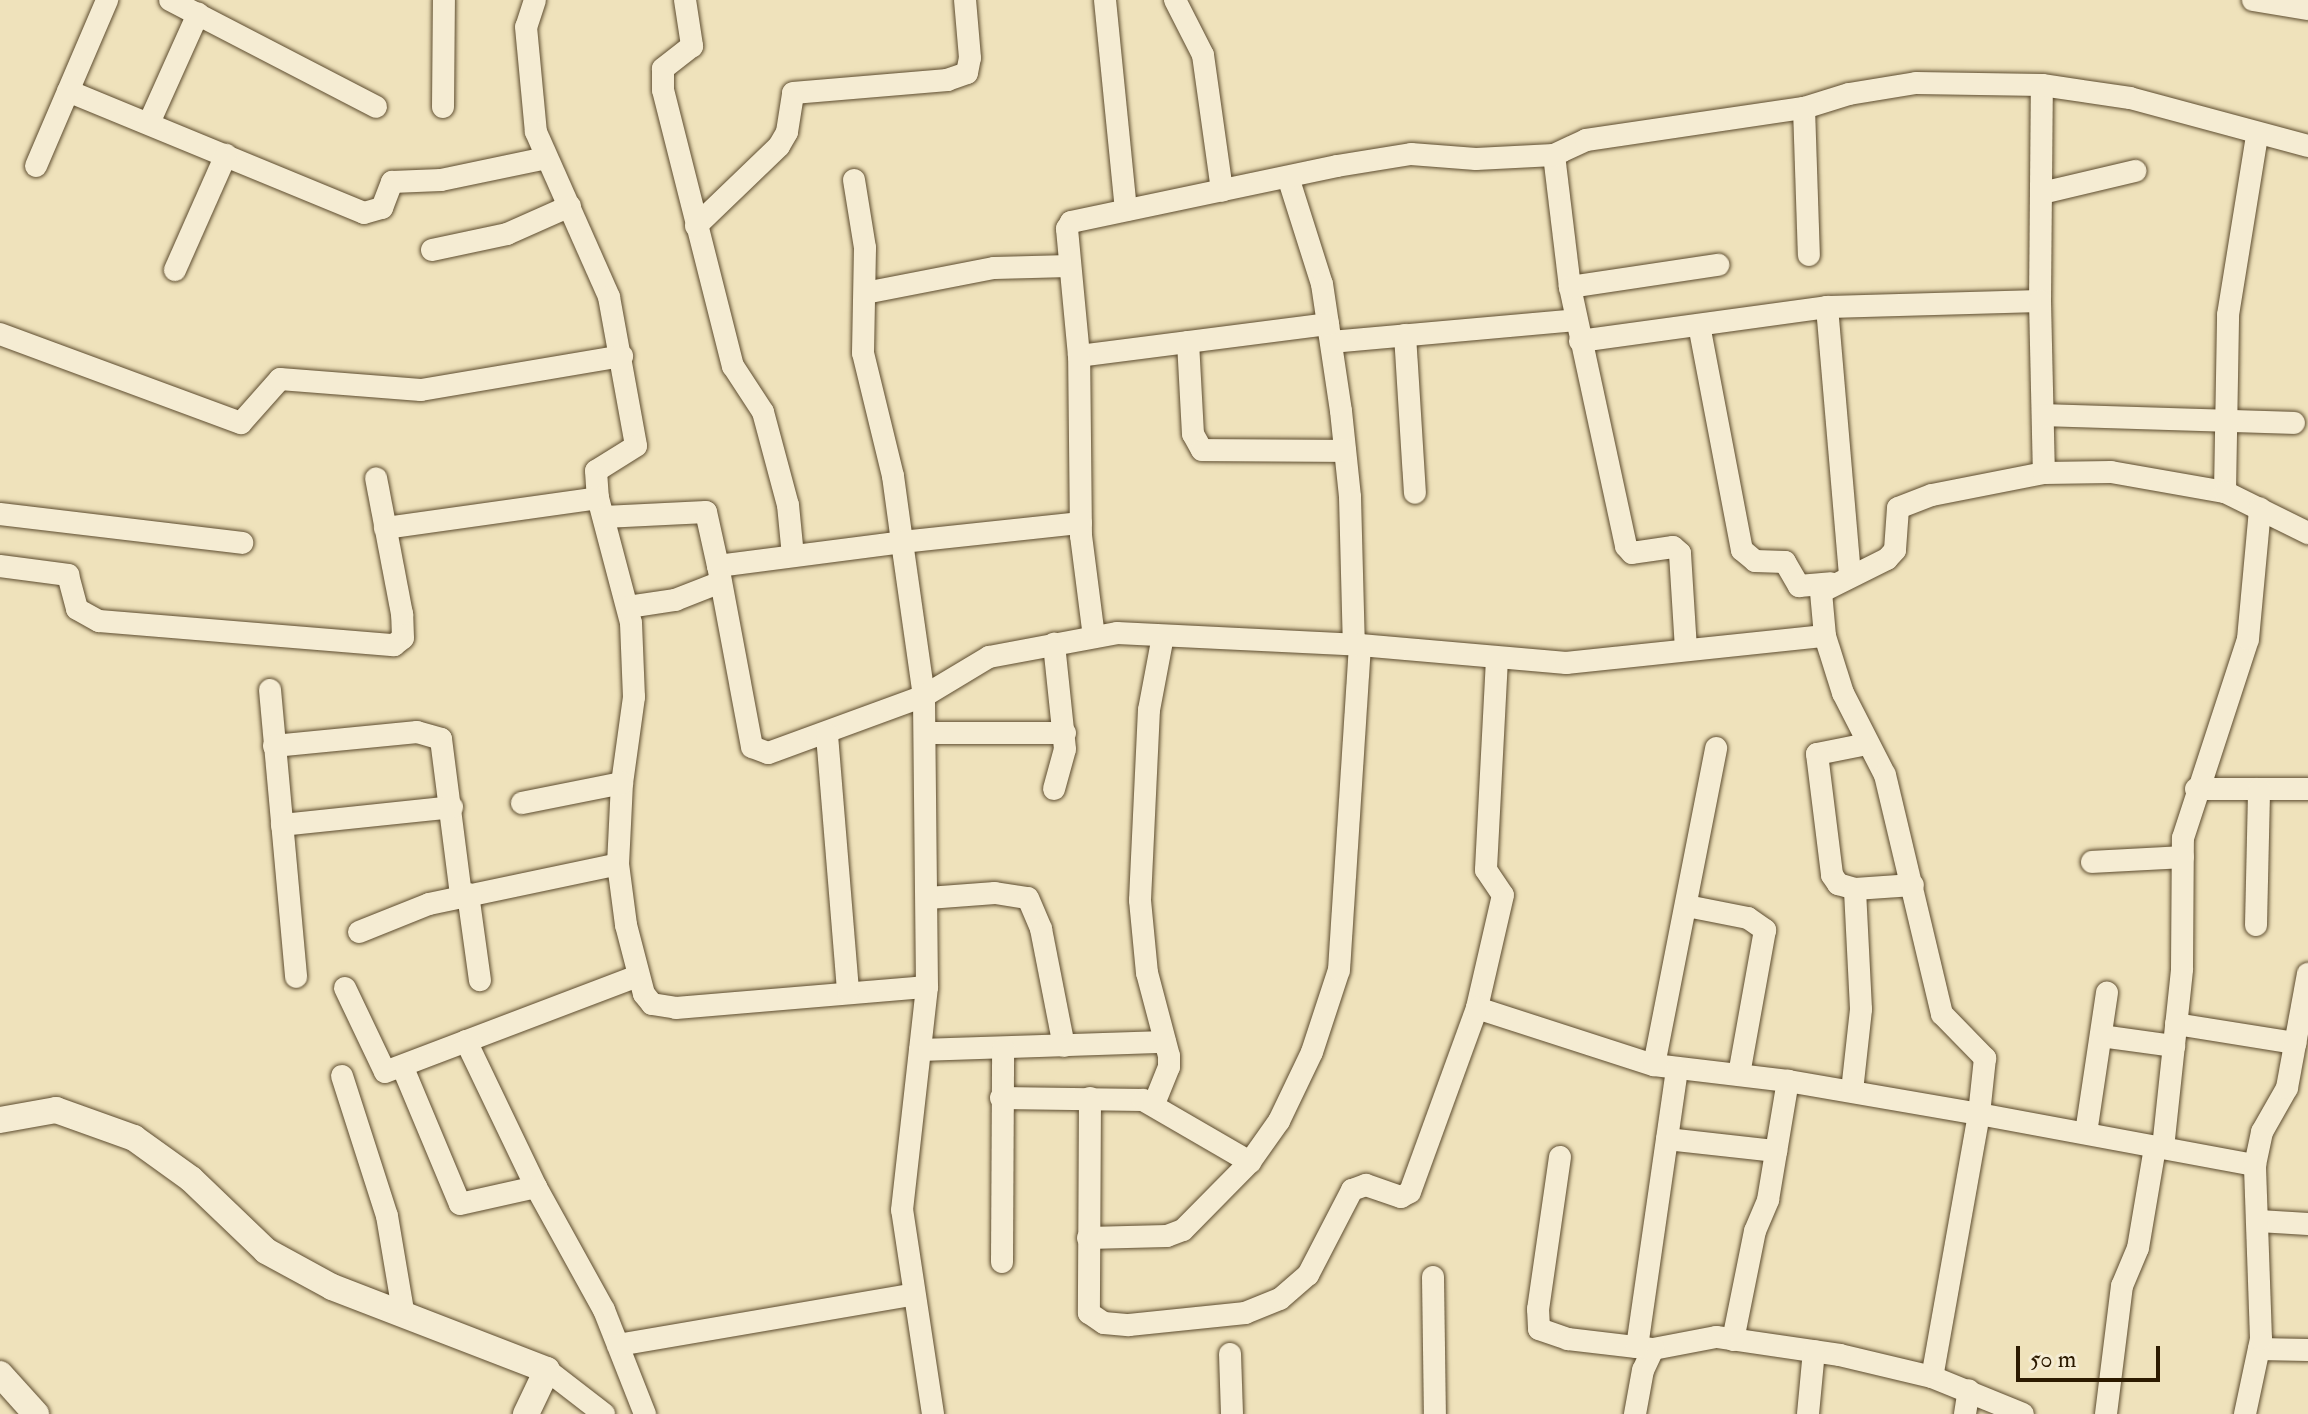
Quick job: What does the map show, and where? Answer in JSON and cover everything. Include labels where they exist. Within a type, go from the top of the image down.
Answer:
[{"type":"street","points":[[36,166],[107,0]]},
{"type":"street","points":[[443,107],[444,0]]},
{"type":"street","points":[[535,0],[526,27],[536,132],[609,297],[636,446],[596,471],[601,508],[628,607],[634,697],[622,783],[618,864],[644,994],[663,1008],[927,987]]},
{"type":"street","points":[[685,0],[692,46],[669,62],[662,78],[696,226],[733,366],[763,412],[788,505],[793,556]]},
{"type":"street","points":[[696,226],[779,146],[787,132],[793,93],[947,80],[967,73],[970,58],[965,0]]},
{"type":"street","points":[[1105,0],[1126,210]]},
{"type":"street","points":[[1175,0],[1203,55],[1222,191]]},
{"type":"street","points":[[2253,0],[2308,9]]},
{"type":"street","points":[[149,123],[184,5],[376,107]]},
{"type":"street","points":[[1094,637],[1081,523],[1079,356],[1068,225],[1126,210],[1411,154],[1476,159],[1554,155],[1586,140],[1804,108],[1849,94],[1916,83],[2042,85],[2130,98],[2257,136],[2308,146]]},
{"type":"street","points":[[2042,85],[2040,301],[2044,473]]},
{"type":"street","points":[[68,91],[371,214],[382,208],[392,182],[455,178],[546,158]]},
{"type":"street","points":[[1804,108],[1809,255]]},
{"type":"street","points":[[2225,492],[2228,315],[2257,136]]},
{"type":"street","points":[[175,270],[226,155]]},
{"type":"street","points":[[1554,155],[1570,287],[1626,546],[1632,553],[1673,547],[1680,553],[1686,649]]},
{"type":"street","points":[[2042,193],[2135,171]]},
{"type":"street","points":[[1088,1238],[1167,1236],[1183,1230],[1250,1162],[1279,1121],[1312,1052],[1339,970],[1357,645],[1345,451],[1322,284],[1288,177]]},
{"type":"street","points":[[854,180],[865,248],[863,353],[893,476],[924,696],[927,987],[902,1210],[912,1295],[933,1414]]},
{"type":"street","points":[[432,250],[507,234],[570,206]]},
{"type":"street","points":[[1570,287],[1718,265]]},
{"type":"street","points":[[865,293],[994,268],[1070,266]]},
{"type":"street","points":[[1079,356],[1188,342],[1329,333],[1405,335],[1699,325],[1827,307],[2040,301]]},
{"type":"street","points":[[1827,307],[1840,580],[1819,601],[1825,636],[1843,693],[1885,775],[1942,1014],[1985,1058],[1979,1114],[1932,1377]]},
{"type":"street","points":[[1699,325],[1742,550],[1755,561],[1785,562],[1799,586],[1840,580],[1874,567],[1895,550],[1898,508],[1904,503],[2044,473],[2111,472],[2225,492],[2308,533]]},
{"type":"street","points":[[0,334],[241,423],[280,379],[421,390],[622,356]]},
{"type":"street","points":[[1405,335],[1415,493]]},
{"type":"street","points":[[1188,342],[1193,434],[1202,450],[1345,451]]},
{"type":"street","points":[[2044,415],[2294,423]]},
{"type":"street","points":[[0,566],[68,575],[77,609],[99,621],[386,646],[399,642],[404,630],[376,478]]},
{"type":"street","points":[[385,528],[601,508],[706,512],[752,747],[768,753],[827,735],[924,696],[989,657],[1117,633],[1357,645],[1566,663],[1825,636]]},
{"type":"street","points":[[2106,1414],[2122,1286],[2138,1248],[2159,1148],[2175,1035],[2183,857],[2196,789],[2248,639],[2260,509]]},
{"type":"street","points":[[0,514],[242,543]]},
{"type":"street","points":[[628,607],[675,600],[719,574],[793,556],[1081,523]]},
{"type":"street","points":[[1154,1104],[1169,1067],[1147,973],[1140,900],[1149,710],[1163,636]]},
{"type":"street","points":[[1054,644],[1065,733],[1063,766],[1054,789]]},
{"type":"street","points":[[1090,1098],[1089,1313],[1104,1323],[1175,1323],[1245,1313],[1280,1299],[1308,1275],[1352,1190],[1366,1185],[1401,1197],[1410,1192],[1477,1008],[1503,895],[1486,870],[1497,659]]},
{"type":"street","points":[[270,690],[296,977]]},
{"type":"street","points":[[274,746],[417,732],[433,736],[445,751],[464,895],[480,980]]},
{"type":"street","points":[[925,733],[1065,733]]},
{"type":"street","points":[[827,735],[848,991]]},
{"type":"street","points":[[1867,744],[1820,751],[1816,760],[1832,875],[1838,884],[1855,889],[1913,885]]},
{"type":"street","points":[[1654,1065],[1716,748]]},
{"type":"street","points":[[522,803],[622,783]]},
{"type":"street","points":[[2196,789],[2308,789]]},
{"type":"street","points":[[2256,925],[2259,789]]},
{"type":"street","points":[[282,825],[452,807]]},
{"type":"street","points":[[2092,862],[2183,857]]},
{"type":"street","points":[[359,932],[393,915],[464,895],[618,864]]},
{"type":"street","points":[[1852,1091],[1861,1009],[1855,889]]},
{"type":"street","points":[[928,898],[995,893],[1028,898],[1041,929],[1064,1046]]},
{"type":"street","points":[[1687,906],[1748,918],[1765,930],[1739,1075]]},
{"type":"street","points":[[2245,1414],[2259,1349],[2259,1221],[2255,1165],[2262,1132],[2297,1088],[2295,1043],[2308,974]]},
{"type":"street","points":[[345,988],[381,1069],[403,1068],[638,976]]},
{"type":"street","points":[[2086,1133],[2107,993]]},
{"type":"street","points":[[1477,1008],[1677,1070],[1739,1075],[1852,1091],[2255,1165]]},
{"type":"street","points":[[2101,1036],[2175,1035],[2295,1043]]},
{"type":"street","points":[[466,1041],[536,1187],[604,1310],[645,1414]]},
{"type":"street","points":[[920,1050],[1165,1042]]},
{"type":"street","points":[[1002,1262],[1003,1049]]},
{"type":"street","points":[[403,1068],[460,1204],[536,1187]]},
{"type":"street","points":[[1635,1414],[1643,1370],[1677,1070]]},
{"type":"street","points":[[342,1076],[387,1216],[404,1316]]},
{"type":"street","points":[[1733,1340],[1776,1151],[1788,1081]]},
{"type":"street","points":[[1001,1098],[1123,1097],[1154,1104],[1250,1162]]},
{"type":"street","points":[[0,1120],[56,1110],[134,1138],[191,1179],[266,1251],[332,1287],[547,1370],[604,1414]]},
{"type":"street","points":[[1667,1139],[1776,1151]]},
{"type":"street","points":[[1560,1157],[1538,1309],[1539,1329],[1550,1336],[1645,1348],[1716,1337],[1814,1351],[1932,1377],[2023,1414]]},
{"type":"street","points":[[2259,1221],[2308,1224]]},
{"type":"street","points":[[1433,1277],[1435,1414]]},
{"type":"street","points":[[618,1345],[912,1295]]},
{"type":"street","points":[[2259,1349],[2308,1350]]},
{"type":"street","points":[[1808,1414],[1814,1351]]},
{"type":"street","points":[[1230,1354],[1232,1414]]},
{"type":"street","points":[[526,1414],[547,1370]]},
{"type":"street","points":[[0,1374],[36,1414]]},
{"type":"street","points":[[1965,1414],[1969,1390]]}]
